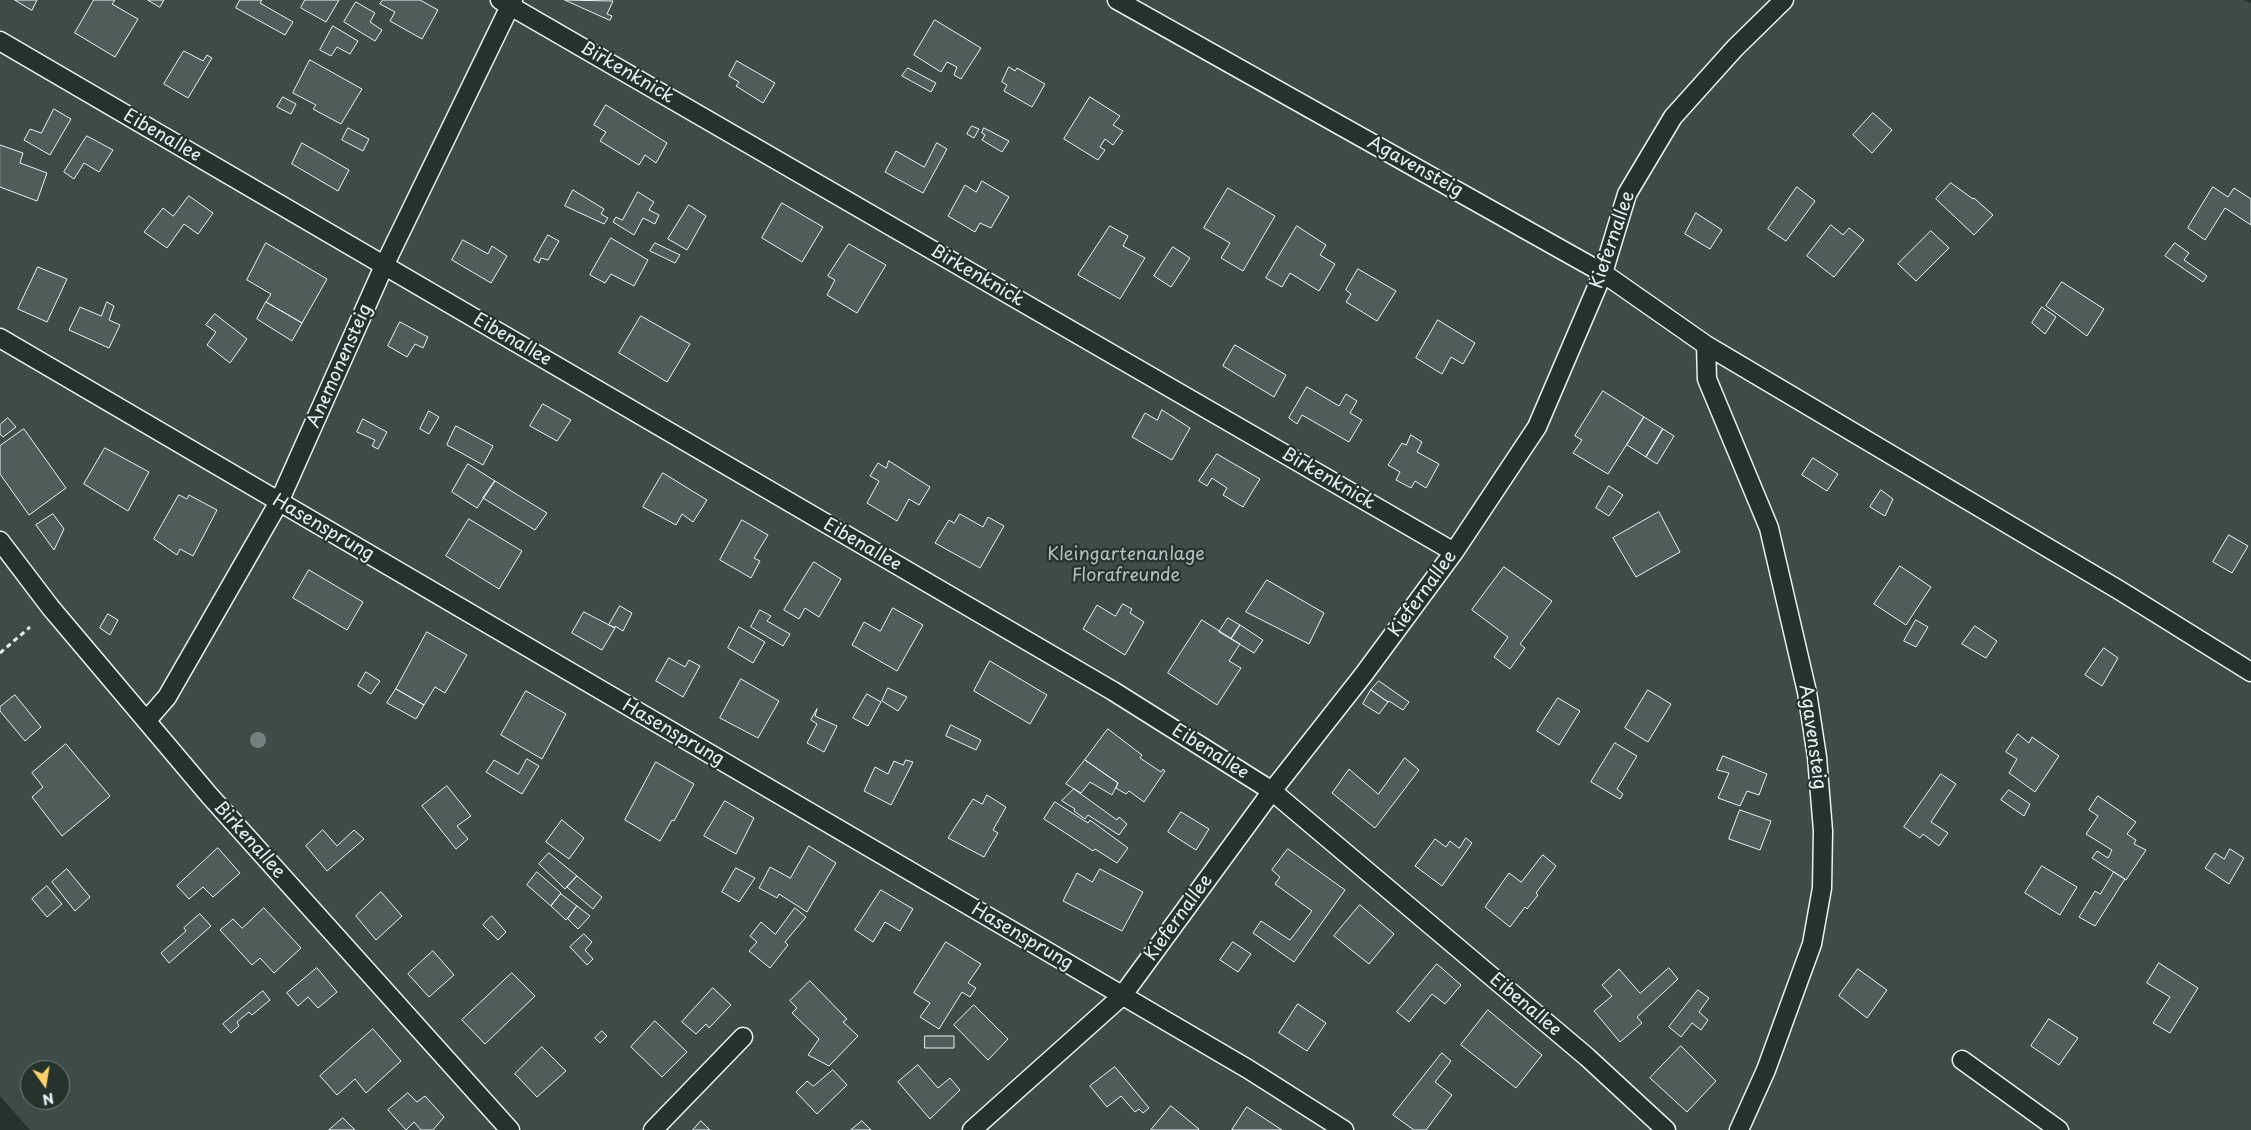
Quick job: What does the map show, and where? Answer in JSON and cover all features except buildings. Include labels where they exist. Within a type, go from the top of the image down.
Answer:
[{"type":"lane","name":"Agavensteig","points":[[1117,0],[1603,273],[1706,345],[2119,590],[2251,672]]},
{"type":"lane","name":"Kiefernallee","points":[[972,1130],[1122,996],[1272,791],[1364,674],[1454,552],[1537,427],[1603,273],[1627,194],[1673,117],[1735,48],[1784,0]]},
{"type":"lane","name":"Anemonensteig","points":[[147,720],[167,698],[279,502],[384,266],[508,2]]},
{"type":"lane","name":"Birkenknick","points":[[508,2],[1454,552]]},
{"type":"lane","name":"Eibenallee","points":[[0,41],[1113,691],[1272,791],[1587,1057],[1666,1130]]},
{"type":"lane","name":"Hasensprung","points":[[0,338],[1248,1069],[1344,1130]]},
{"type":"lane","name":"Agavensteig","points":[[1706,345],[1708,379],[1769,528],[1807,692],[1817,757],[1823,831],[1822,888],[1812,944],[1766,1070],[1739,1130]]},
{"type":"lane","name":"Birkenallee","points":[[0,541],[51,608],[209,795],[510,1130]]},
{"type":"lane","points":[[653,1130],[743,1037]]},
{"type":"lane","points":[[1962,1060],[2059,1130]]},
{"type":"path","points":[[0,653],[51,608]]},
{"type":"green space","name":"Kleingartenanlage Florafreunde","points":[[0,0],[2243,0],[2251,3],[2251,1130],[30,1130],[0,1096]]}]
